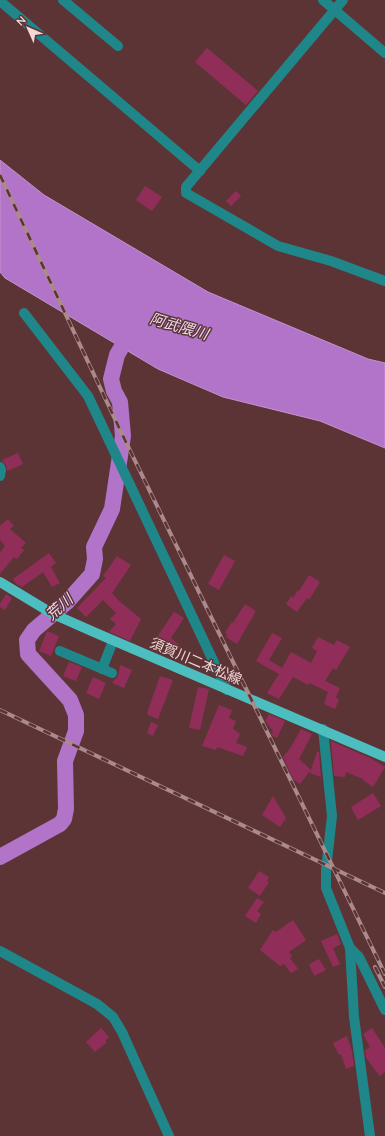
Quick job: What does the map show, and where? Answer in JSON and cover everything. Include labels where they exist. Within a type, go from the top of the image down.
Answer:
[{"type":"main road","name":"須賀川二本松線","points":[[0,582],[53,614],[385,757]]},
{"type":"street","points":[[63,0],[118,46]]},
{"type":"street","points":[[323,0],[385,53]]},
{"type":"street","points":[[343,0],[188,185],[186,193],[278,246],[331,261],[385,281]]},
{"type":"street","points":[[1,1],[200,171]]},
{"type":"street","points":[[24,313],[88,396],[227,690]]},
{"type":"street","points":[[0,468],[0,476]]},
{"type":"street","points":[[102,668],[113,641]]},
{"type":"street","points":[[60,651],[112,673]]},
{"type":"street","points":[[323,729],[332,816],[326,870],[326,888],[350,948],[354,1017],[370,1136]]},
{"type":"street","points":[[350,948],[359,957],[385,1010]]},
{"type":"street","points":[[0,951],[97,1004],[108,1012],[122,1032],[169,1136]]},
{"type":"water","name":"阿武隈川","points":[[0,160],[44,195],[208,292],[368,359],[385,363],[385,448],[320,421],[223,397],[158,369],[5,278],[0,272]]},
{"type":"building","points":[[207,48],[258,91],[246,105],[195,62]]},
{"type":"building","points":[[145,186],[162,197],[152,211],[136,200]]},
{"type":"building","points":[[236,191],[241,196],[231,206],[226,201]]},
{"type":"building","points":[[18,453],[23,464],[7,471],[6,465],[2,460]]},
{"type":"building","points":[[8,519],[14,526],[10,529],[26,543],[21,548],[24,550],[17,559],[14,557],[0,574],[0,553],[5,546],[0,540],[0,526]]},
{"type":"building","points":[[49,553],[56,563],[51,567],[60,583],[52,587],[43,572],[22,587],[16,584],[13,579]]},
{"type":"building","points":[[224,555],[235,561],[219,590],[208,584]]},
{"type":"building","points":[[117,556],[131,565],[112,593],[118,600],[141,619],[130,641],[109,632],[116,624],[110,619],[116,613],[103,600],[86,617],[77,608],[106,578],[103,576]]},
{"type":"building","points":[[309,575],[320,582],[309,600],[307,598],[297,612],[286,604],[291,596],[293,598],[298,590],[299,591]]},
{"type":"building","points":[[6,594],[12,598],[5,610],[0,607],[0,604]]},
{"type":"building","points":[[245,604],[256,611],[237,644],[226,637],[227,634],[225,633]]},
{"type":"building","points":[[174,612],[184,618],[171,638],[181,647],[175,654],[163,644],[158,652],[149,649]]},
{"type":"building","points":[[47,631],[59,636],[51,656],[39,651]]},
{"type":"building","points":[[272,633],[282,638],[269,660],[282,668],[291,652],[311,663],[317,651],[312,648],[318,637],[334,645],[337,640],[350,647],[336,670],[333,668],[325,681],[340,688],[336,697],[339,700],[335,709],[324,704],[328,692],[310,683],[308,685],[293,677],[279,699],[267,693],[279,674],[256,661]]},
{"type":"building","points":[[69,662],[82,667],[76,681],[63,676]]},
{"type":"building","points":[[120,665],[132,670],[124,688],[112,683],[118,676]]},
{"type":"building","points":[[160,676],[173,680],[158,719],[148,715],[147,713]]},
{"type":"building","points":[[93,677],[106,683],[99,699],[86,693]]},
{"type":"building","points":[[198,687],[209,689],[200,730],[189,728]]},
{"type":"building","points":[[219,705],[232,710],[229,718],[236,721],[233,729],[240,734],[236,743],[247,747],[243,756],[217,747],[216,750],[202,746]]},
{"type":"building","points":[[269,714],[285,721],[277,738],[271,735],[273,731],[265,721]]},
{"type":"building","points":[[151,722],[158,725],[153,736],[147,733]]},
{"type":"building","points":[[301,729],[312,734],[299,759],[311,770],[300,784],[293,779],[283,757],[291,747]]},
{"type":"building","points":[[331,741],[370,758],[385,767],[373,787],[363,779],[346,772],[345,777],[334,776]]},
{"type":"building","points":[[317,752],[319,752],[321,777],[310,773]]},
{"type":"building","points":[[373,793],[381,806],[358,820],[351,807]]},
{"type":"building","points":[[273,796],[286,818],[280,827],[262,815]]},
{"type":"building","points":[[259,871],[269,877],[267,881],[269,882],[260,896],[248,888]]},
{"type":"building","points":[[257,898],[264,902],[257,911],[261,914],[256,923],[245,916]]},
{"type":"building","points":[[293,920],[306,940],[289,952],[292,956],[290,958],[298,969],[291,973],[284,964],[280,966],[260,950],[273,930],[276,932]]},
{"type":"building","points":[[337,934],[341,944],[333,948],[340,964],[333,967],[321,941]]},
{"type":"building","points":[[319,959],[326,970],[314,976],[309,964]]},
{"type":"building","points":[[101,1028],[109,1037],[105,1041],[107,1042],[95,1052],[86,1042]]},
{"type":"building","points":[[372,1028],[385,1048],[385,1072],[380,1076],[366,1058],[365,1050],[370,1047],[363,1034]]},
{"type":"building","points":[[347,1036],[352,1051],[354,1066],[346,1069],[341,1054],[339,1055],[333,1043]]},
{"type":"waterway","name":"荒川","points":[[0,857],[60,824],[64,819],[66,809],[65,761],[76,731],[76,715],[70,700],[28,654],[27,640],[34,630],[67,602],[92,574],[95,559],[94,547],[112,509],[123,436],[120,402],[114,391],[111,379],[117,355],[132,329]]},
{"type":"railway","points":[[0,175],[122,434],[385,974]]},
{"type":"railway","points":[[0,710],[385,893]]},
{"type":"railway","points":[[375,967],[385,987]]}]
